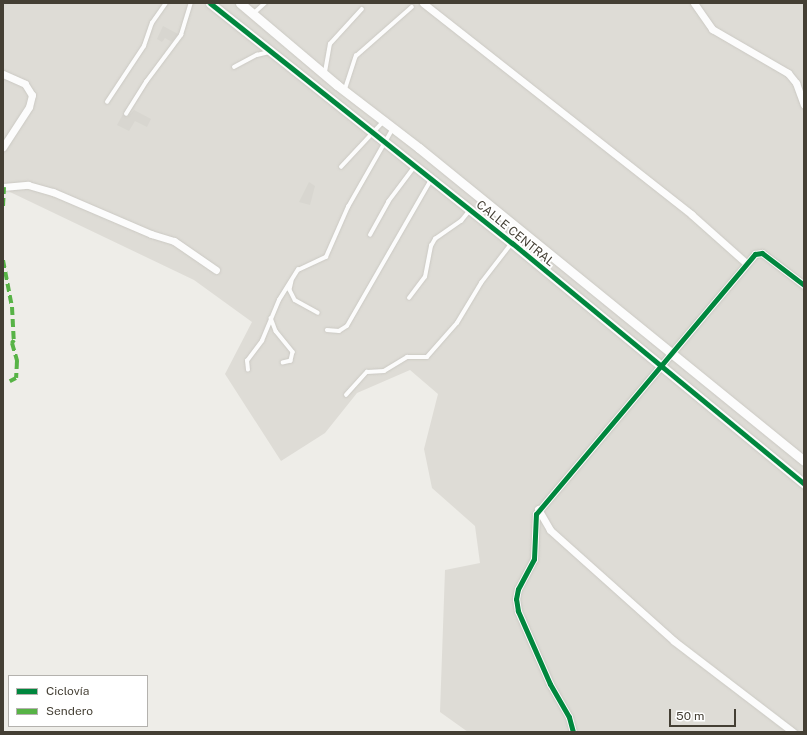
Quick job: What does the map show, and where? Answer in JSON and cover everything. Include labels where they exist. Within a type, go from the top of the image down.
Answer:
[{"type":"street","name":"CALLE CENTRAL","points":[[210,3],[512,243],[661,368],[804,484]]},
{"type":"street","name":"CALLE CENTRAL","points":[[240,3],[325,74],[804,461]]},
{"type":"street","points":[[694,3],[712,29],[788,72],[796,83],[804,105]]},
{"type":"street","points":[[425,4],[692,214],[746,263]]},
{"type":"street","points":[[3,74],[25,84],[32,96],[23,116],[3,147]]},
{"type":"street","points":[[3,187],[28,185],[53,192],[151,234],[174,241],[216,270]]},
{"type":"street","points":[[573,732],[569,716],[550,684],[518,611],[516,599],[518,589],[534,559],[534,520],[538,509],[673,354],[746,263],[755,254],[762,253],[804,285]]},
{"type":"street","points":[[538,509],[550,530],[674,641],[793,732]]},
{"type":"lane","points":[[107,102],[144,46],[152,23],[166,3]]},
{"type":"lane","points":[[126,114],[146,82],[181,35],[191,3]]},
{"type":"lane","points":[[253,14],[265,3]]},
{"type":"lane","points":[[345,90],[356,56],[412,7]]},
{"type":"lane","points":[[325,74],[330,44],[362,9]]},
{"type":"lane","points":[[234,68],[257,54],[270,51]]},
{"type":"lane","points":[[341,167],[384,121]]},
{"type":"lane","points":[[248,370],[247,361],[262,340],[271,318],[292,278],[302,268],[322,261],[326,256],[348,206],[393,128]]},
{"type":"lane","points":[[370,235],[388,202],[415,166]]},
{"type":"lane","points":[[327,330],[339,331],[347,326],[432,180]]},
{"type":"lane","points":[[409,298],[425,277],[431,246],[435,239],[461,221],[470,210]]},
{"type":"lane","points":[[346,395],[367,372],[384,370],[407,357],[427,357],[457,323],[482,283],[512,243]]},
{"type":"lane","points":[[292,278],[290,290],[295,300],[318,313]]},
{"type":"lane","points":[[271,318],[276,331],[293,352],[291,361],[283,363]]},
{"type":"shaded area","points":[[3,3],[804,3],[804,732],[468,732],[440,712],[445,570],[480,563],[475,526],[432,488],[424,449],[438,394],[410,370],[357,393],[325,433],[281,461],[225,374],[252,322],[194,280],[10,192],[3,183]]},
{"type":"building","points":[[163,26],[178,34],[172,42],[165,38],[162,42],[157,39]]},
{"type":"building","points":[[134,110],[151,119],[147,127],[135,121],[129,131],[117,125],[123,114],[127,117]]},
{"type":"building","points":[[309,182],[315,186],[310,205],[299,202]]},
{"type":"marked path","points":[[3,206],[4,187]]},
{"type":"marked path","points":[[3,260],[12,307],[14,340],[12,343],[17,361],[16,378],[10,381]]},
{"type":"cycle path","points":[[210,3],[512,243],[804,484]]},
{"type":"cycle path","points":[[573,732],[569,717],[550,684],[518,611],[516,599],[518,589],[534,559],[536,514],[755,254],[762,253],[804,285]]}]
